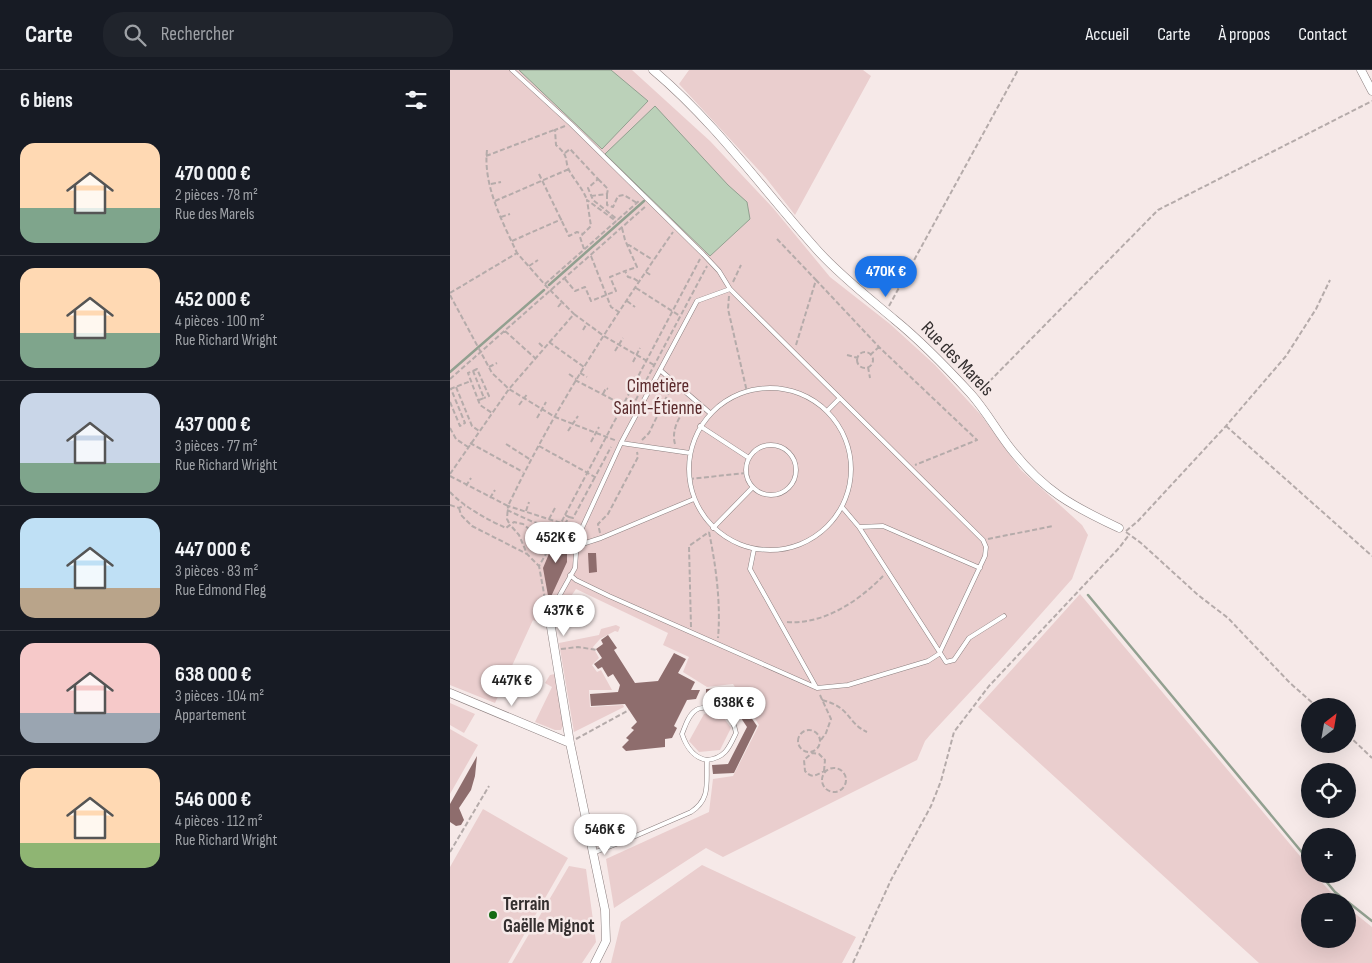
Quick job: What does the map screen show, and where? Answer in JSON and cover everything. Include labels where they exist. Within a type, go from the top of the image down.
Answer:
[{"type":"street","name":"Rue des Marels","points":[[653,70],[702,116],[819,252],[857,290],[930,352],[973,396],[1010,448],[1042,483],[1073,506],[1119,528]]},
{"type":"street","points":[[1361,70],[1372,91]]},
{"type":"street","points":[[552,609],[551,627],[570,743],[605,910],[606,941],[595,963]]},
{"type":"street","points":[[450,693],[570,743]]},
{"type":"lane","points":[[512,70],[719,270],[730,289],[983,540],[986,548],[980,568],[940,654],[928,661],[848,686],[817,688],[609,596],[576,580],[570,575]]},
{"type":"lane","points":[[552,609],[575,568],[578,539],[621,443],[697,301],[730,289]]},
{"type":"lane","points":[[660,370],[710,413]]},
{"type":"lane","points":[[781,388],[806,396],[827,411],[842,432],[850,456],[850,482],[842,507],[826,528],[805,542],[780,550],[754,549],[732,541],[714,528],[702,514],[694,500],[689,479],[690,453],[700,426],[710,413],[731,397],[755,389],[781,388]]},
{"type":"lane","points":[[827,411],[840,398]]},
{"type":"lane","points":[[700,426],[749,458]]},
{"type":"lane","points":[[621,443],[690,453]]},
{"type":"lane","points":[[772,445],[778,446],[790,454],[795,466],[795,473],[790,486],[778,493],[765,494],[753,487],[746,473],[749,458],[759,448],[772,445]]},
{"type":"lane","points":[[714,528],[753,487]]},
{"type":"lane","points":[[576,546],[602,538],[694,500]]},
{"type":"lane","points":[[842,507],[859,527],[946,662],[954,660],[969,638],[1004,616]]},
{"type":"lane","points":[[859,527],[883,526],[980,568]]},
{"type":"lane","points":[[754,549],[750,569],[817,688]]},
{"type":"lane","points":[[710,707],[722,708],[729,713],[736,733],[726,754],[716,759],[707,760],[699,759],[693,754],[685,743],[682,734],[690,716],[696,710],[710,707]]},
{"type":"lane","points":[[593,853],[691,812],[701,806],[706,794],[707,760]]},
{"type":"path","points":[[885,312],[1018,70]]},
{"type":"path","points":[[973,396],[1158,210],[1372,101]]},
{"type":"path","points":[[486,156],[570,124]]},
{"type":"path","points":[[554,130],[556,145],[565,153],[569,169],[583,188],[587,200],[591,226],[580,237],[584,249]]},
{"type":"path","points":[[565,153],[570,149],[608,189],[607,205],[613,207],[618,196],[624,195],[637,203]]},
{"type":"path","points":[[487,150],[486,156],[495,201],[517,253],[574,314],[604,336],[660,370]]},
{"type":"path","points":[[495,201],[543,182],[569,169]]},
{"type":"path","points":[[539,174],[569,236],[577,232],[583,234]]},
{"type":"path","points":[[598,179],[588,188],[591,196],[593,200],[617,220]]},
{"type":"path","points":[[491,184],[501,182]]},
{"type":"path","points":[[591,196],[608,194]]},
{"type":"path","points":[[545,284],[644,197]]},
{"type":"path","points":[[587,200],[617,220]]},
{"type":"path","points":[[450,379],[650,203]]},
{"type":"path","points":[[501,217],[510,214]]},
{"type":"path","points":[[512,242],[562,219]]},
{"type":"path","points":[[565,279],[575,291],[585,287],[591,301],[616,291],[610,277],[637,267],[622,228]]},
{"type":"path","points":[[509,523],[508,506],[524,472],[576,379],[676,228]]},
{"type":"path","points":[[778,239],[879,347],[977,440],[910,467]]},
{"type":"path","points":[[627,245],[654,260]]},
{"type":"path","points":[[517,253],[450,294],[492,373],[509,389],[555,417],[621,443]]},
{"type":"path","points":[[574,314],[509,389],[470,443],[450,475],[466,486],[508,506],[561,523],[702,254]]},
{"type":"path","points":[[591,256],[611,307],[619,312]]},
{"type":"path","points":[[529,266],[538,260]]},
{"type":"path","points":[[569,374],[631,409],[710,262]]},
{"type":"path","points":[[741,265],[730,289],[728,309],[747,392]]},
{"type":"path","points":[[626,271],[628,277],[639,282]]},
{"type":"path","points":[[646,272],[652,276]]},
{"type":"path","points":[[794,352],[816,280]]},
{"type":"path","points":[[1307,698],[1228,618],[1198,595],[1142,543],[1125,531],[1138,521],[1226,426],[1286,356],[1316,309],[1330,280]]},
{"type":"path","points":[[636,288],[680,316]]},
{"type":"path","points":[[627,301],[635,307]]},
{"type":"path","points":[[558,307],[562,302]]},
{"type":"path","points":[[583,330],[587,324]]},
{"type":"path","points":[[505,331],[535,359]]},
{"type":"path","points":[[615,351],[623,338]]},
{"type":"path","points":[[549,342],[584,367]]},
{"type":"path","points":[[539,343],[544,348]]},
{"type":"path","points":[[870,355],[879,347]]},
{"type":"path","points":[[633,362],[640,348]]},
{"type":"path","points":[[858,358],[863,353],[870,355]]},
{"type":"path","points":[[847,355],[858,358]]},
{"type":"path","points":[[870,355],[872,362],[868,368],[870,378]]},
{"type":"path","points":[[858,358],[859,365],[863,368],[868,368]]},
{"type":"path","points":[[489,367],[497,363]]},
{"type":"path","points":[[479,400],[489,396],[477,368],[468,373],[480,406],[492,413]]},
{"type":"path","points":[[473,371],[484,398]]},
{"type":"path","points":[[580,373],[587,377]]},
{"type":"path","points":[[465,423],[450,389],[471,381]]},
{"type":"path","points":[[474,388],[484,384]]},
{"type":"path","points":[[602,538],[598,524],[608,514],[638,457],[636,445],[649,433],[668,394],[677,385]]},
{"type":"path","points":[[456,387],[472,426],[479,431]]},
{"type":"path","points":[[603,394],[606,388],[608,388]]},
{"type":"path","points":[[519,406],[528,393]]},
{"type":"path","points":[[457,404],[462,402]]},
{"type":"path","points":[[537,418],[546,402]]},
{"type":"path","points":[[677,451],[673,432],[685,409],[698,403]]},
{"type":"path","points":[[450,404],[460,426],[470,421]]},
{"type":"path","points":[[454,412],[460,410]]},
{"type":"path","points":[[568,431],[578,416]]},
{"type":"path","points":[[1226,426],[1372,556]]},
{"type":"path","points":[[592,442],[599,427]]},
{"type":"path","points":[[450,428],[456,439],[468,447]]},
{"type":"path","points":[[565,515],[573,518],[619,433]]},
{"type":"path","points":[[470,443],[524,472]]},
{"type":"path","points":[[506,444],[531,460]]},
{"type":"path","points":[[539,446],[595,476]]},
{"type":"path","points":[[689,479],[746,473]]},
{"type":"path","points":[[466,486],[471,478]]},
{"type":"path","points":[[490,498],[495,490]]},
{"type":"path","points":[[450,492],[465,505],[492,522],[506,528],[514,522],[523,524],[529,529],[542,532],[554,540],[539,566]]},
{"type":"path","points":[[526,512],[529,502]]},
{"type":"path","points":[[450,505],[459,508],[465,505]]},
{"type":"path","points":[[459,508],[460,515],[472,526],[527,554],[539,566],[545,600],[552,609]]},
{"type":"path","points":[[549,519],[555,508]]},
{"type":"path","points":[[507,510],[533,522],[562,529],[578,539]]},
{"type":"path","points":[[562,529],[568,517]]},
{"type":"path","points":[[983,540],[1054,526]]},
{"type":"path","points":[[512,527],[519,534],[527,554]]},
{"type":"path","points":[[691,632],[689,546],[714,528]]},
{"type":"path","points":[[709,532],[713,554],[719,624],[718,644]]},
{"type":"path","points":[[853,963],[891,880],[931,806],[941,781],[954,732],[989,686],[1119,548],[1129,534]]},
{"type":"path","points":[[542,561],[545,564]]},
{"type":"path","points":[[779,621],[794,622],[826,616],[866,593],[888,572]]},
{"type":"path","points":[[555,653],[560,649],[578,647],[597,650]]},
{"type":"path","points":[[817,688],[831,719],[819,747],[815,752],[809,754],[804,760],[805,771],[814,776],[826,770],[835,769],[844,775],[844,786],[838,791],[830,791],[824,787],[822,780],[826,770],[825,760],[815,752],[806,752],[800,747],[798,736],[804,731],[811,730],[818,733],[821,740]]},
{"type":"path","points":[[822,700],[832,702],[844,710],[854,723],[866,732]]},
{"type":"path","points":[[570,743],[629,710]]},
{"type":"path","points":[[1356,743],[1372,758]]},
{"type":"path","points":[[450,853],[488,786]]},
{"type":"green space","name":"Cimetière Saint-Étienne","points":[[450,70],[632,70],[710,141],[773,208],[830,277],[890,324],[935,365],[981,415],[1021,470],[1082,525],[1088,535],[1072,579],[930,735],[925,741],[917,760],[723,857],[706,848],[614,908],[606,859],[709,812],[713,779],[733,776],[759,725],[733,684],[707,687],[683,672],[689,657],[663,645],[668,633],[576,589],[565,605],[543,609],[541,623],[533,620],[495,703],[450,685]]},
{"type":"green space","points":[[689,70],[863,70],[871,76],[795,215],[766,178],[679,84]]},
{"type":"green space","points":[[1080,594],[1301,857],[1301,883],[1322,883],[1332,893],[1301,893],[1301,948],[1356,948],[1356,914],[1372,927],[1372,963],[1259,963],[978,707]]},
{"type":"green space","points":[[616,625],[620,627],[618,632],[615,631],[600,639],[593,647],[599,658],[592,665],[597,672],[601,670],[612,690],[589,690],[590,707],[623,705],[624,707],[574,732],[559,643],[599,635],[601,629]]},
{"type":"green space","points":[[555,674],[564,724],[561,730],[555,730],[535,722],[552,687],[545,683],[550,675]]},
{"type":"green space","points":[[450,703],[475,714],[464,733],[450,725]]},
{"type":"green space","points":[[719,711],[731,728],[720,750],[699,752],[689,741],[704,714]]},
{"type":"green space","points":[[450,729],[478,745],[450,794]]},
{"type":"green space","name":"Terrain Gaëlle Mignot","points":[[483,809],[568,858],[508,963],[450,963],[450,867]]},
{"type":"green space","points":[[702,865],[856,937],[842,963],[611,963],[621,922]]},
{"type":"green space","points":[[569,866],[586,869],[596,942],[582,963],[512,963]]},
{"type":"shaded area","points":[[519,70],[611,70],[648,101],[602,149]]},
{"type":"shaded area","points":[[655,106],[728,185],[747,202],[750,219],[710,256],[605,154]]},
{"type":"building","points":[[567,536],[567,562],[549,601],[543,568],[556,537]]},
{"type":"building","points":[[588,553],[596,553],[597,572],[589,573]]},
{"type":"building","points":[[608,635],[617,648],[614,650],[635,683],[658,681],[674,653],[686,659],[678,673],[695,682],[691,690],[700,690],[696,699],[687,700],[674,726],[677,728],[672,738],[665,739],[665,747],[626,751],[622,747],[629,740],[626,738],[634,730],[631,728],[637,722],[625,704],[591,706],[590,694],[618,692],[620,685],[613,674],[608,677],[602,667],[598,669],[594,664],[602,658],[596,649],[603,644],[601,640]]},
{"type":"building","points":[[731,688],[757,726],[734,773],[713,774],[712,765],[728,764],[747,727],[727,697],[706,698],[706,689]]},
{"type":"building","points":[[477,756],[475,776],[471,790],[459,808],[464,820],[461,825],[456,826],[450,822],[450,804]]},
{"type":"waterway","points":[[549,285],[644,201]]},
{"type":"waterway","points":[[450,372],[544,290]]},
{"type":"waterway","points":[[1088,595],[1301,851]]},
{"type":"waterway","points":[[1328,883],[1336,893]]},
{"type":"waterway","points":[[1356,908],[1372,921]]},
{"type":"place","name":"Terrain Gaëlle Mignot","points":[[493,915]]}]
